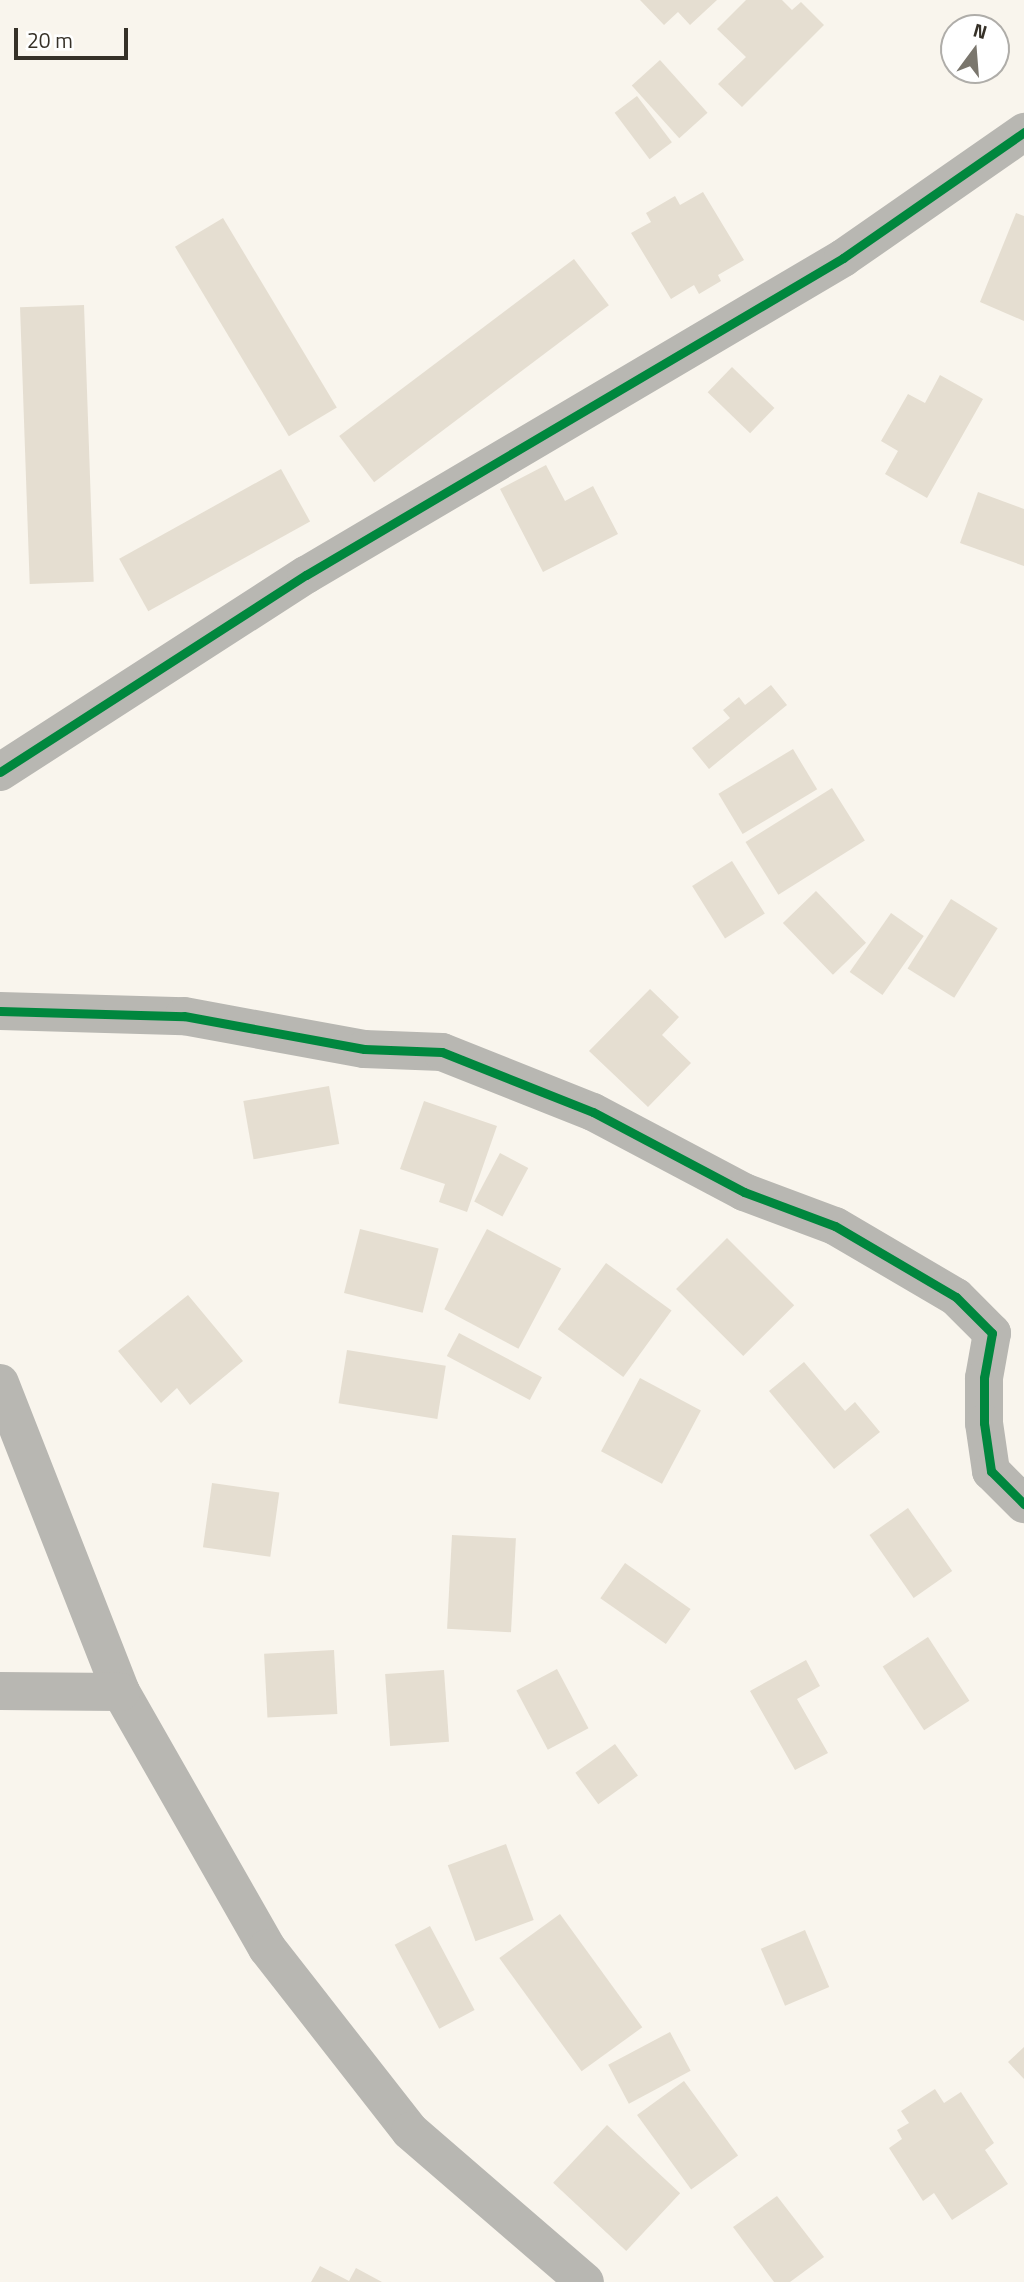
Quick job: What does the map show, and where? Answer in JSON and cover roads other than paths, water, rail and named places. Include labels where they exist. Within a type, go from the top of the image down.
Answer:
[{"type":"street","points":[[0,772],[306,575],[843,258],[1024,132]]},
{"type":"street","points":[[0,1011],[184,1016],[364,1049],[442,1052],[593,1112],[744,1192],[835,1226],[956,1297],[992,1334],[984,1378],[984,1423],[991,1471],[1024,1504]]},
{"type":"street","points":[[0,1383],[121,1692],[267,1948],[410,2131],[585,2282]]},
{"type":"street","points":[[0,1691],[121,1692]]}]
